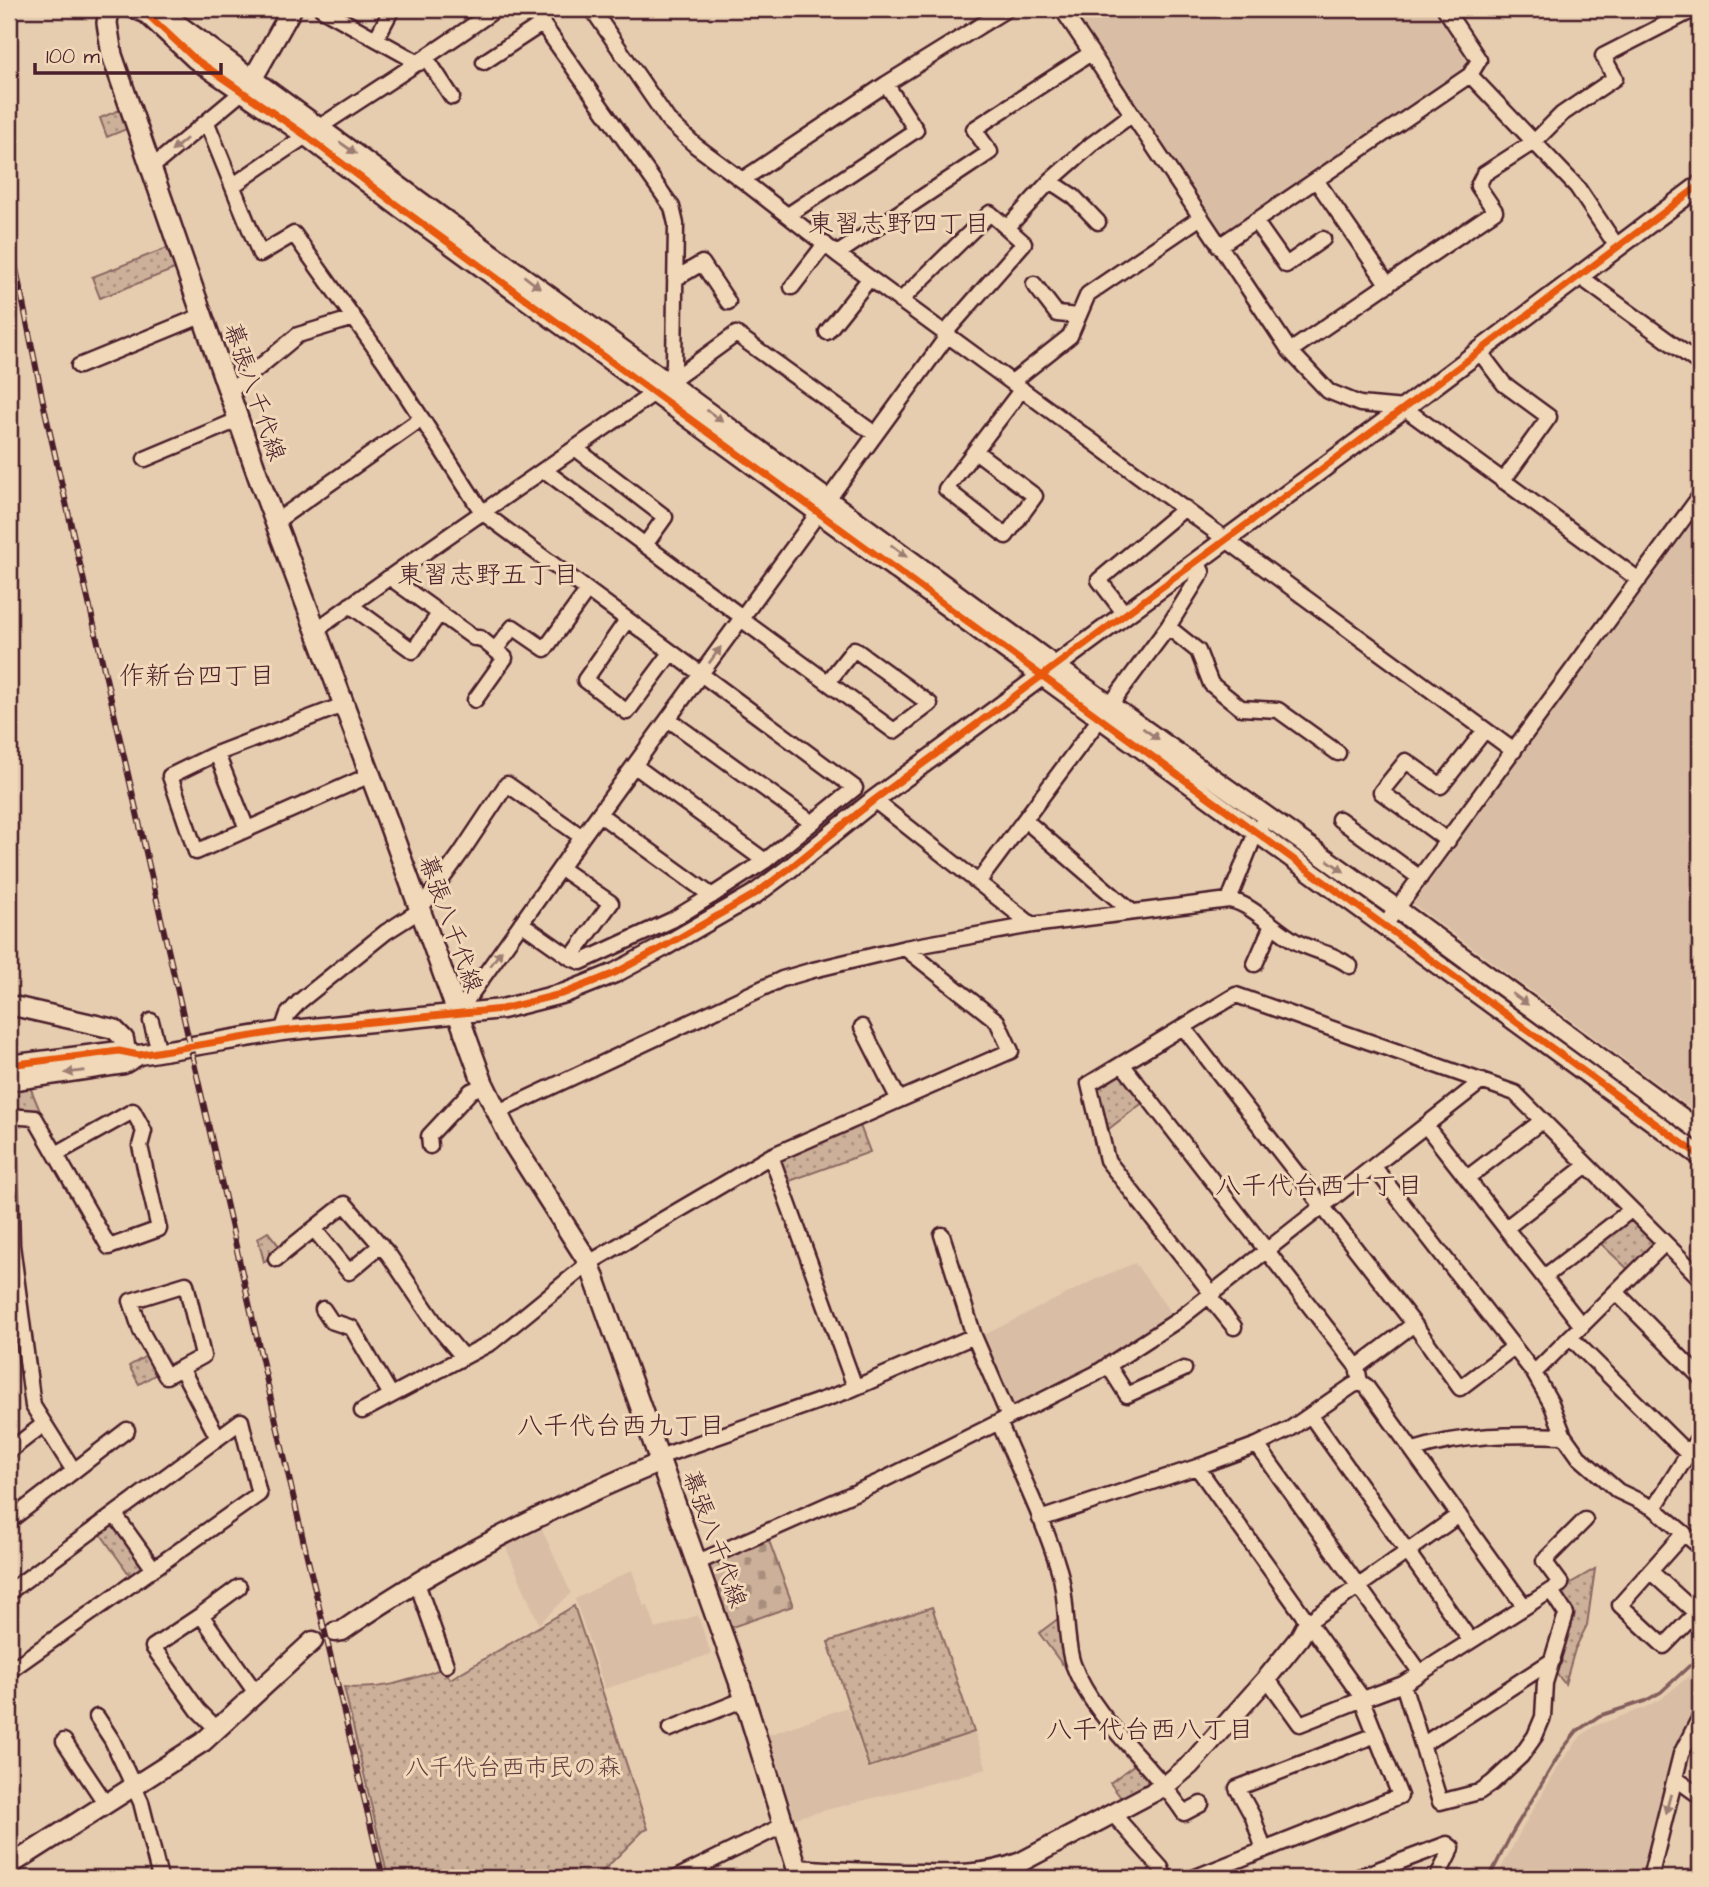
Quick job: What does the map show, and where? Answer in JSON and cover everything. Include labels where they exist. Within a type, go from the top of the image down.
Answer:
[{"type":"main road","name":"幕張八千代線","points":[[109,9],[107,23],[112,55],[228,393],[315,631],[496,1113],[589,1264],[745,1699],[799,1873]]},
{"type":"street","points":[[135,9],[147,14],[195,59],[247,86]]},
{"type":"street","points":[[157,9],[247,86],[1048,671],[1267,817],[1700,1131]]},
{"type":"street","points":[[151,168],[247,86],[292,9]]},
{"type":"street","points":[[322,9],[423,61],[452,97]]},
{"type":"street","points":[[376,39],[392,9]]},
{"type":"street","points":[[234,185],[311,131],[423,61],[496,9]]},
{"type":"street","points":[[532,9],[672,207],[676,224],[674,365],[662,388]]},
{"type":"street","points":[[593,9],[667,120],[696,146],[900,301],[1514,751]]},
{"type":"street","points":[[978,9],[987,21]]},
{"type":"street","points":[[742,180],[886,84],[1007,9]]},
{"type":"street","points":[[1062,9],[1290,351],[1328,391],[1360,404],[1404,408],[1639,580]]},
{"type":"street","points":[[1219,246],[1470,75],[1479,60],[1445,9]]},
{"type":"street","points":[[1290,351],[1495,211],[1478,186],[1484,174],[1535,141],[1562,114],[1615,78],[1603,55],[1695,9]]},
{"type":"street","points":[[484,62],[542,23]]},
{"type":"street","points":[[837,254],[990,152],[974,129],[1091,53]]},
{"type":"street","points":[[1470,75],[1479,88],[1535,141],[1577,187],[1618,248]]},
{"type":"street","points":[[788,215],[916,130],[886,84]]},
{"type":"street","points":[[1007,228],[1050,181],[1092,144],[1131,115]]},
{"type":"street","points":[[207,122],[260,254],[294,234],[354,318],[482,512],[855,788],[765,861],[712,896],[672,920],[581,962],[521,923]]},
{"type":"street","points":[[1316,180],[1388,285]]},
{"type":"street","points":[[1050,181],[1073,197],[1098,222]]},
{"type":"street","points":[[9,1065],[119,1051],[132,1054],[159,1052],[282,1031],[502,1009],[565,993],[615,973],[755,894],[874,800],[1700,186]]},
{"type":"street","points":[[457,1014],[582,837],[825,506],[946,334],[1024,243],[990,213],[900,301]]},
{"type":"street","points":[[975,451],[1035,496],[1006,536],[946,489],[975,451],[1017,385],[1070,336],[1088,294],[1200,217]]},
{"type":"street","points":[[1255,221],[1286,265],[1323,239]]},
{"type":"street","points":[[792,288],[825,244]]},
{"type":"street","points":[[675,279],[702,263],[728,302]]},
{"type":"street","points":[[1579,276],[1700,364]]},
{"type":"street","points":[[827,332],[870,278]]},
{"type":"street","points":[[1034,284],[1057,314],[1078,316]]},
{"type":"street","points":[[79,366],[201,316]]},
{"type":"street","points":[[228,393],[298,335],[354,318]]},
{"type":"street","points":[[315,631],[736,334],[876,435]]},
{"type":"street","points":[[1479,351],[1504,384],[1549,417],[1503,481]]},
{"type":"street","points":[[275,522],[421,419]]},
{"type":"street","points":[[145,458],[238,420]]},
{"type":"street","points":[[575,448],[665,517],[645,545]]},
{"type":"street","points":[[544,470],[828,682],[894,730],[930,704],[855,649],[828,682]]},
{"type":"street","points":[[1385,925],[1700,496]]},
{"type":"street","points":[[1125,614],[1099,580],[1185,508]]},
{"type":"street","points":[[979,881],[1168,627],[1202,572],[1197,561]]},
{"type":"street","points":[[389,577],[505,658],[475,700]]},
{"type":"street","points":[[495,650],[513,627],[545,649],[587,591]]},
{"type":"street","points":[[350,605],[413,651],[439,614]]},
{"type":"street","points":[[627,620],[585,680],[627,712],[671,653]]},
{"type":"street","points":[[1168,627],[1198,651],[1211,684],[1241,708],[1278,710],[1338,753]]},
{"type":"street","points":[[343,705],[217,754],[170,776],[190,839],[196,852],[370,775]]},
{"type":"street","points":[[1106,712],[1256,832],[1700,1156]]},
{"type":"street","points":[[668,719],[811,822]]},
{"type":"street","points":[[1448,841],[1381,792],[1406,761],[1441,786],[1485,730]]},
{"type":"street","points":[[217,754],[247,830]]},
{"type":"street","points":[[635,766],[765,861]]},
{"type":"street","points":[[282,1031],[288,1014],[300,1001],[386,932],[419,911],[507,784],[582,837]]},
{"type":"street","points":[[874,800],[1032,925]]},
{"type":"street","points":[[599,814],[712,896]]},
{"type":"street","points":[[1229,900],[1256,832],[1267,817]]},
{"type":"street","points":[[1339,819],[1420,878]]},
{"type":"street","points":[[1026,821],[1131,911]]},
{"type":"street","points":[[560,868],[611,903],[571,958]]},
{"type":"street","points":[[496,1113],[782,979],[905,948],[1032,925],[1229,900],[1296,942],[1342,959],[1350,966]]},
{"type":"street","points":[[1255,964],[1272,925]]},
{"type":"street","points":[[362,1411],[492,1342],[589,1264],[771,1156],[1011,1051],[997,1021],[905,948]]},
{"type":"street","points":[[1234,1327],[1107,1160],[1089,1084],[1236,995],[1515,1093],[1700,1278]]},
{"type":"street","points":[[9,1005],[114,1029],[124,1039],[132,1054]]},
{"type":"street","points":[[151,1021],[159,1052]]},
{"type":"street","points":[[862,1027],[899,1100]]},
{"type":"street","points":[[1183,1027],[1414,1324],[1460,1388],[1514,1347]]},
{"type":"street","points":[[9,1081],[124,1064],[132,1054]]},
{"type":"street","points":[[1122,1064],[1357,1367],[1360,1382],[1413,1450],[1524,1606]]},
{"type":"street","points":[[696,1563],[879,1482],[1108,1365],[1178,1320],[1482,1081]]},
{"type":"street","points":[[430,1146],[429,1136],[471,1091],[484,1085]]},
{"type":"street","points":[[9,1116],[35,1118],[109,1247],[159,1229],[140,1146],[144,1131],[133,1111],[56,1154]]},
{"type":"street","points":[[1467,1178],[1543,1121]]},
{"type":"street","points":[[1426,1126],[1582,1325]]},
{"type":"street","points":[[9,1137],[12,1245],[33,1406],[74,1471]]},
{"type":"street","points":[[771,1156],[855,1387]]},
{"type":"street","points":[[1506,1228],[1587,1165]]},
{"type":"street","points":[[1374,1167],[1534,1373],[1564,1436],[1579,1457],[1618,1492],[1654,1508],[1700,1547]]},
{"type":"street","points":[[276,1259],[345,1204],[381,1245],[463,1357]]},
{"type":"street","points":[[1544,1277],[1631,1210]]},
{"type":"street","points":[[314,1229],[349,1272],[381,1245]]},
{"type":"street","points":[[942,1235],[974,1336],[1060,1572],[1073,1663],[1101,1712],[1165,1786],[1184,1813],[1201,1804]]},
{"type":"street","points":[[1534,1373],[1665,1243]]},
{"type":"street","points":[[186,1284],[203,1356],[181,1368],[166,1376],[141,1331],[131,1301],[186,1284]]},
{"type":"street","points":[[1616,1292],[1700,1377]]},
{"type":"street","points":[[323,1309],[331,1321],[352,1328],[391,1395]]},
{"type":"street","points":[[1357,1367],[1414,1324]]},
{"type":"street","points":[[335,1632],[342,1631],[451,1561],[660,1459],[855,1387],[974,1336]]},
{"type":"street","points":[[1570,1337],[1688,1454]]},
{"type":"street","points":[[1108,1365],[1127,1395],[1184,1369]]},
{"type":"street","points":[[181,1368],[218,1438]]},
{"type":"street","points":[[1040,1519],[1257,1445],[1290,1429],[1360,1382]]},
{"type":"street","points":[[1311,1416],[1470,1640]]},
{"type":"street","points":[[9,1592],[241,1421],[259,1493],[9,1671]]},
{"type":"street","points":[[9,1451],[44,1424]]},
{"type":"street","points":[[9,1521],[127,1430]]},
{"type":"street","points":[[1654,1508],[1700,1435]]},
{"type":"street","points":[[1413,1450],[1436,1443],[1482,1436],[1564,1436]]},
{"type":"street","points":[[1257,1445],[1420,1672]]},
{"type":"street","points":[[1194,1878],[1400,1796],[1362,1699],[1197,1467]]},
{"type":"street","points":[[115,1515],[153,1568]]},
{"type":"street","points":[[799,1873],[867,1876],[1004,1874],[1114,1815],[1165,1786],[1190,1765],[1267,1678],[1300,1637],[1308,1622],[1459,1515]]},
{"type":"street","points":[[1267,1678],[1300,1724],[1403,1684],[1560,1584],[1544,1561],[1585,1520]]},
{"type":"street","points":[[1650,1571],[1696,1613],[1664,1647],[1620,1605],[1650,1571],[1684,1533]]},
{"type":"street","points":[[417,1583],[446,1665]]},
{"type":"street","points":[[217,1729],[198,1710],[153,1647],[239,1587]]},
{"type":"street","points":[[1403,1684],[1440,1802],[1479,1792],[1521,1756],[1544,1717],[1545,1683],[1566,1614],[1550,1591]]},
{"type":"street","points":[[201,1615],[256,1693]]},
{"type":"street","points":[[9,1866],[203,1742],[313,1641]]},
{"type":"street","points":[[1422,1745],[1553,1660]]},
{"type":"street","points":[[670,1729],[745,1699]]},
{"type":"street","points":[[97,1717],[142,1802],[160,1878]]},
{"type":"street","points":[[1650,1878],[1681,1754],[1700,1717]]},
{"type":"street","points":[[1264,1850],[1253,1817],[1237,1788],[1376,1735]]},
{"type":"street","points":[[64,1741],[106,1804]]},
{"type":"street","points":[[1675,1778],[1700,1796]]},
{"type":"street","points":[[1114,1815],[1161,1868],[1165,1878]]},
{"type":"street","points":[[676,1878],[784,1825]]},
{"type":"street","points":[[1360,1878],[1447,1844],[1452,1848],[1437,1878]]},
{"type":"shaded area","points":[[1073,9],[1433,9],[1468,61],[1462,71],[1222,236]]},
{"type":"shaded area","points":[[1700,509],[1700,1115],[1413,904]]},
{"type":"shaded area","points":[[1135,1263],[1173,1316],[1093,1369],[1010,1409],[978,1338],[1096,1279]]},
{"type":"shaded area","points":[[540,1525],[571,1593],[539,1624],[504,1543]]},
{"type":"shaded area","points":[[632,1570],[644,1606],[648,1605],[656,1629],[698,1615],[711,1654],[605,1689],[575,1599]]},
{"type":"shaded area","points":[[1700,1667],[1700,1708],[1676,1753],[1644,1878],[1496,1878],[1560,1763],[1581,1736],[1594,1726],[1644,1708],[1662,1698]]},
{"type":"shaded area","points":[[847,1707],[868,1769],[975,1733],[987,1769],[795,1818],[768,1735]]},
{"type":"green space","points":[[122,109],[129,128],[107,137],[100,118]]},
{"type":"green space","points":[[167,248],[175,269],[100,298],[92,277]]},
{"type":"green space","points":[[1119,1072],[1145,1101],[1106,1131],[1096,1091],[1098,1086]]},
{"type":"green space","points":[[30,1087],[40,1111],[17,1110],[10,1094],[15,1089]]},
{"type":"green space","points":[[859,1123],[870,1152],[787,1182],[781,1166],[783,1156]]},
{"type":"green space","points":[[1626,1219],[1632,1219],[1655,1242],[1655,1246],[1630,1271],[1598,1241]]},
{"type":"green space","points":[[268,1232],[281,1248],[264,1262],[258,1238]]},
{"type":"green space","points":[[148,1355],[158,1373],[139,1384],[129,1366]]},
{"type":"green space","points":[[113,1523],[145,1564],[144,1569],[131,1577],[100,1533]]},
{"type":"green space","points":[[768,1538],[793,1606],[729,1628],[707,1566]]},
{"type":"green space","points":[[1595,1569],[1587,1625],[1575,1649],[1565,1684],[1554,1671],[1560,1589]]},
{"type":"green space","name":"八千代台西市民の森","points":[[574,1606],[648,1829],[596,1878],[388,1878],[344,1687],[382,1686],[441,1669],[450,1679]]},
{"type":"green space","points":[[932,1607],[974,1732],[869,1767],[828,1642]]},
{"type":"green space","points":[[1063,1615],[1068,1660],[1062,1664],[1039,1633]]},
{"type":"green space","points":[[1135,1764],[1147,1779],[1147,1783],[1140,1790],[1122,1799],[1110,1783]]},
{"type":"waterway","points":[[1489,1878],[1512,1833],[1562,1750],[1577,1731],[1599,1716],[1645,1701],[1661,1692],[1700,1656]]},
{"type":"railway","points":[[9,234],[45,411],[383,1878]]},
{"type":"cycle path","points":[[135,9],[147,14],[195,59],[305,135],[394,203],[1700,1156]]},
{"type":"cycle path","points":[[9,1065],[119,1051],[139,1055],[282,1031],[502,1009],[565,993],[615,973],[755,894],[874,800],[1700,185]]},
{"type":"district","name":"東習志野四丁目","points":[[899,224]]},
{"type":"district","name":"東習志野五丁目","points":[[488,575]]},
{"type":"district","name":"作新台四丁目","points":[[197,676]]},
{"type":"district","name":"八千代台西十丁目","points":[[1319,1186]]},
{"type":"district","name":"八千代台西九丁目","points":[[621,1426]]},
{"type":"district","name":"八千代台西八丁目","points":[[1150,1730]]}]
